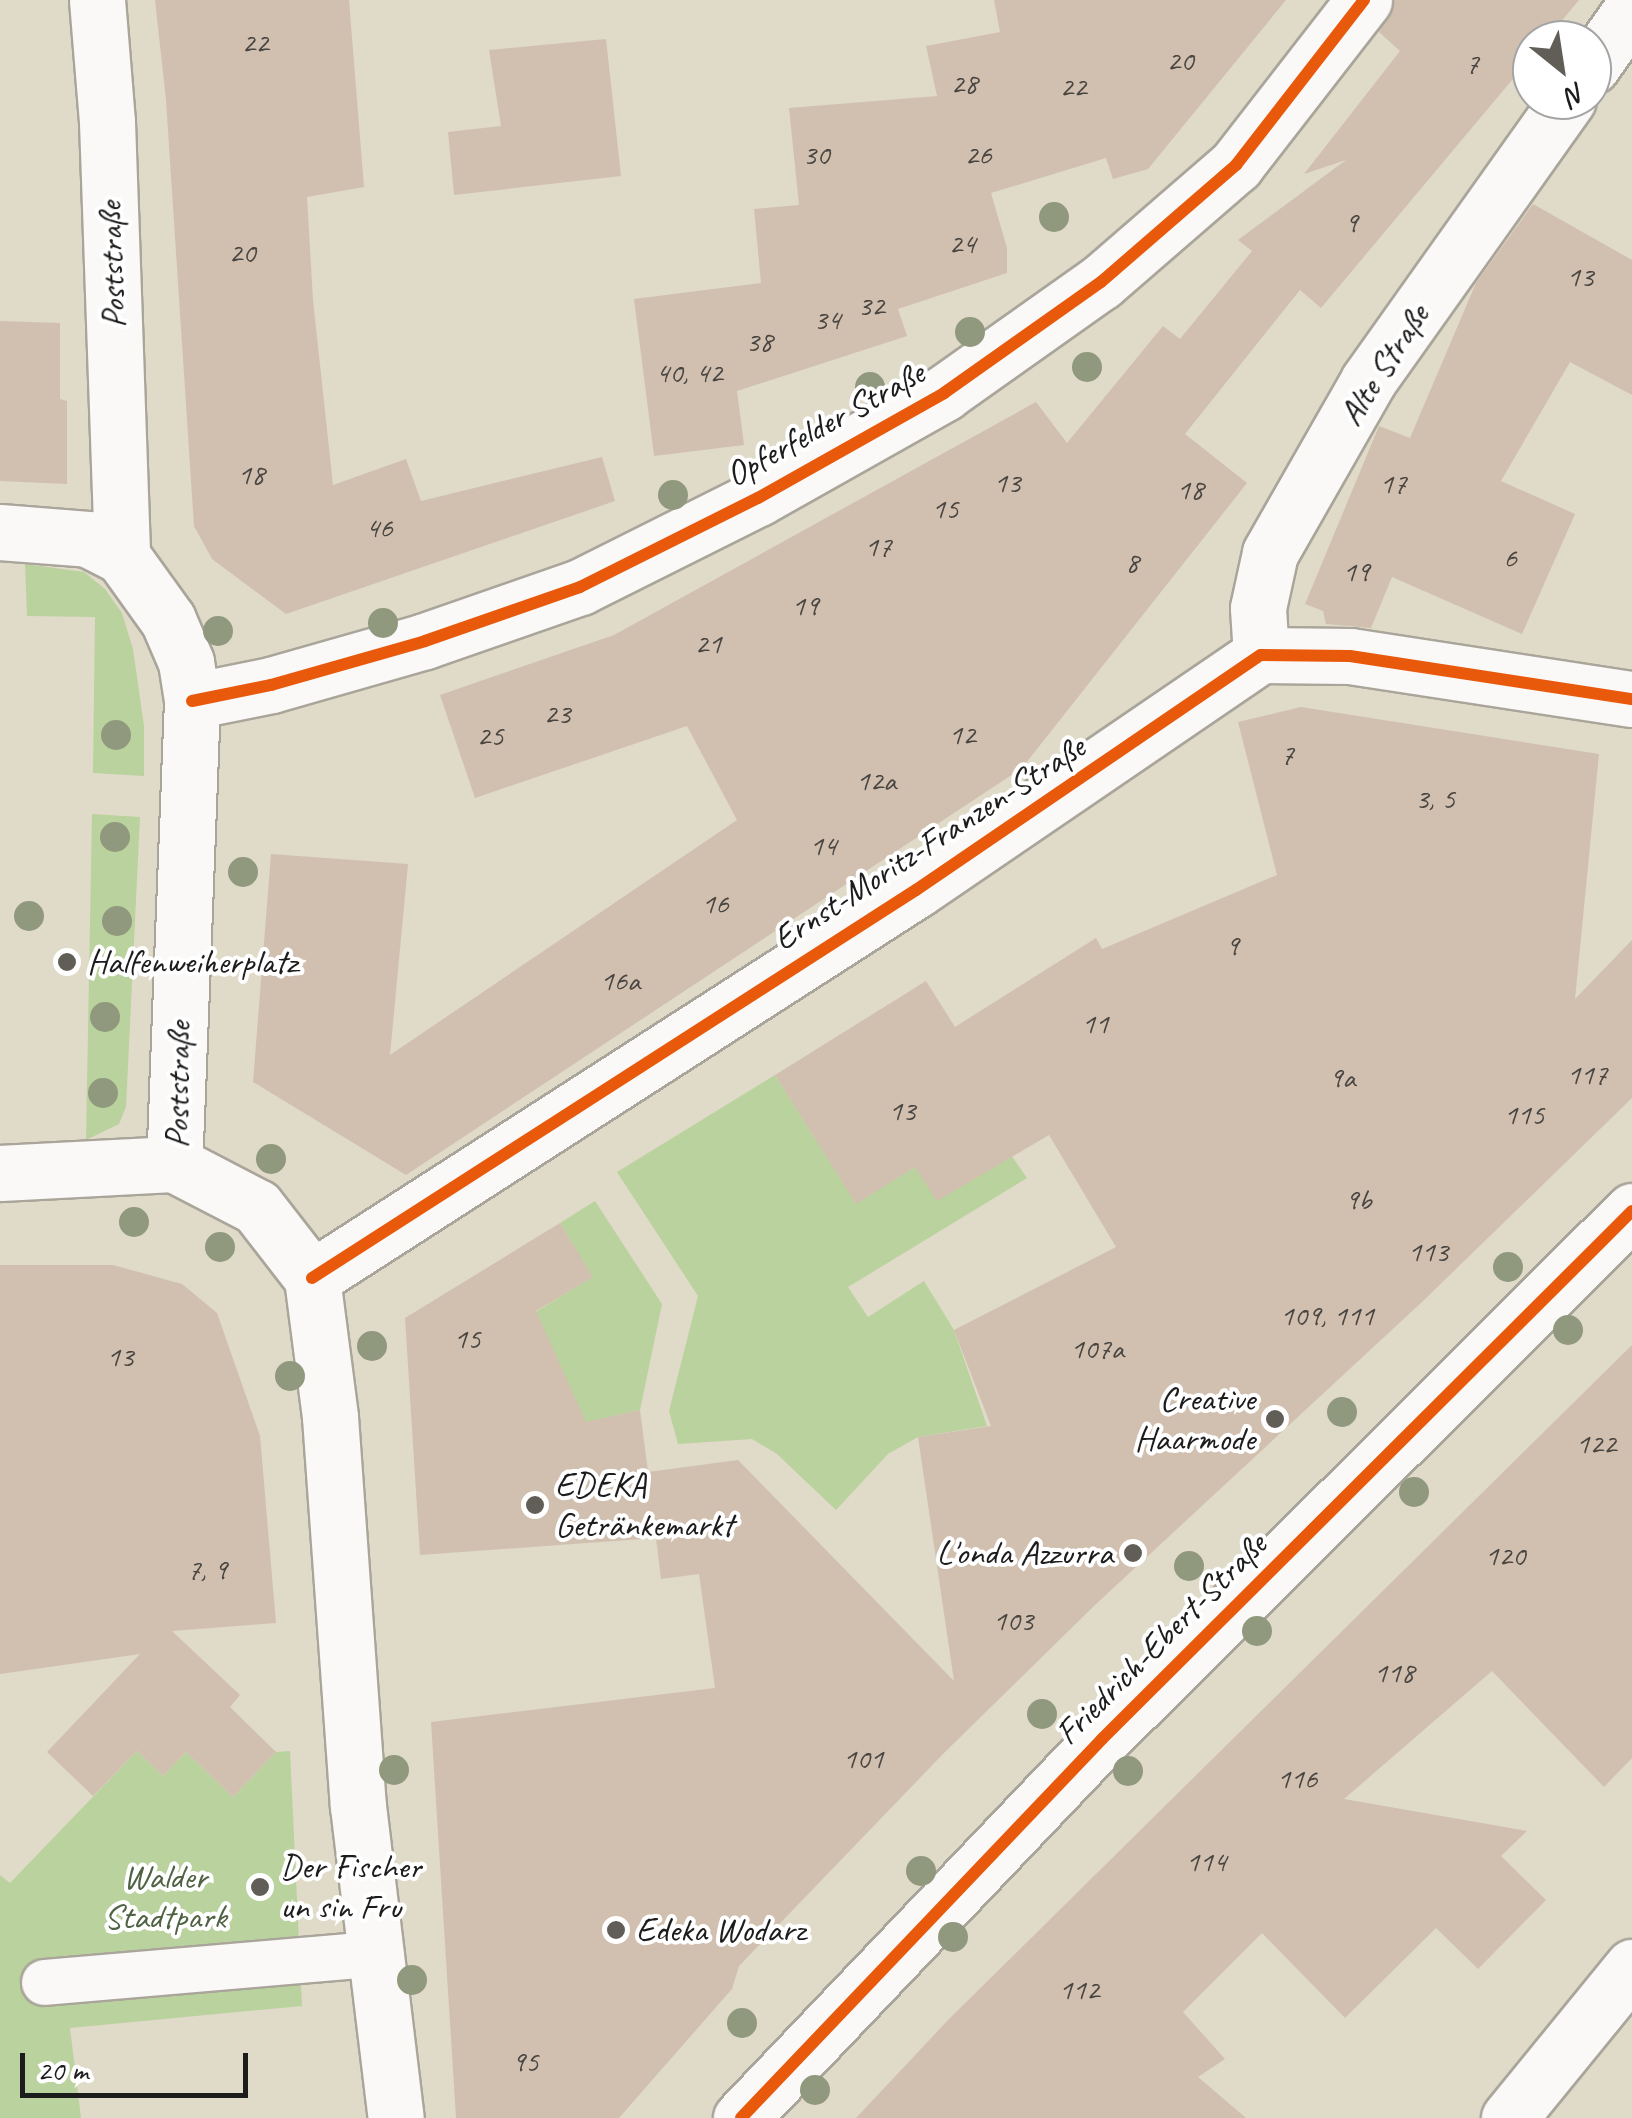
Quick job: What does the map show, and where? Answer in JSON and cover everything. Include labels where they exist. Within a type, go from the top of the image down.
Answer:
[{"type":"street","name":"Poststraße","points":[[97,0],[107,122],[122,556],[168,620],[186,662],[192,701],[174,1164],[257,1207],[312,1278]]},
{"type":"street","name":"Opferfelder Straße","points":[[192,701],[271,685],[425,641],[580,587],[758,498],[944,392],[1101,282],[1236,165],[1364,0]]},
{"type":"street","points":[[1612,38],[1632,9]]},
{"type":"street","name":"Alte Straße","points":[[1261,654],[1258,608],[1270,553],[1368,381],[1554,120]]},
{"type":"street","points":[[0,532],[88,539],[122,556]]},
{"type":"street","points":[[1261,654],[1350,656],[1632,699]]},
{"type":"street","name":"Ernst-Moritz-Franzen-Straße","points":[[312,1278],[916,890],[1261,654]]},
{"type":"street","points":[[0,1173],[174,1164]]},
{"type":"street","name":"Friedrich-Ebert-Straße","points":[[741,2118],[1102,1739],[1632,1211]]},
{"type":"street","points":[[312,1278],[330,1417],[374,1954],[396,2118]]},
{"type":"street","points":[[1510,2118],[1632,1967]]},
{"type":"lane","points":[[44,1982],[374,1954]]},
{"type":"green space","points":[[25,564],[84,572],[105,589],[122,613],[133,649],[144,726],[144,776],[93,773],[95,617],[27,616]]},
{"type":"green space","points":[[92,814],[140,817],[126,1107],[119,1124],[86,1140]]},
{"type":"green space","points":[[775,1075],[856,1203],[915,1167],[1011,1155],[1027,1178],[848,1287],[868,1317],[924,1281],[954,1330],[987,1426],[918,1437],[888,1454],[836,1510],[777,1454],[752,1439],[678,1444],[669,1411],[698,1296],[617,1172]]},
{"type":"green space","points":[[595,1201],[662,1304],[640,1410],[583,1423],[534,1313],[592,1277],[560,1223]]},
{"type":"green space","name":"Walder Stadtpark","points":[[137,1751],[163,1776],[186,1752],[233,1797],[276,1752],[290,1751],[302,2006],[70,2028],[81,2118],[0,2118],[0,1875],[10,1883]]},
{"type":"building","points":[[155,0],[349,0],[364,187],[307,197],[313,300],[333,485],[406,459],[421,501],[602,457],[615,501],[286,614],[212,559],[194,526],[166,100]]},
{"type":"building","points":[[994,0],[1286,0],[1148,169],[1113,179],[1106,158],[991,193],[1007,248],[1007,273],[898,309],[907,336],[737,391],[744,445],[654,456],[634,299],[761,283],[754,209],[799,205],[789,108],[937,96],[926,46],[1000,32]]},
{"type":"building","points":[[1395,0],[1579,0],[1562,20],[1512,20],[1512,80],[1321,308],[1300,290],[1185,434],[1247,483],[1022,768],[406,1175],[253,1082],[271,854],[408,864],[390,1055],[737,820],[687,726],[475,798],[440,695],[614,635],[1036,402],[1067,443],[1163,326],[1180,339],[1252,251],[1238,240],[1346,160],[1304,174],[1400,51],[1379,32]]},
{"type":"building","points":[[606,39],[621,176],[454,195],[448,132],[501,126],[489,50]]},
{"type":"building","points":[[1533,204],[1632,260],[1632,395],[1570,362],[1501,481],[1575,514],[1522,634],[1392,577],[1371,628],[1326,624],[1323,611],[1305,604],[1379,426],[1410,438],[1476,283]]},
{"type":"building","points":[[0,321],[60,323],[60,399],[67,401],[67,484],[0,481]]},
{"type":"building","points":[[1301,707],[1599,754],[1575,999],[1632,940],[1632,1098],[1422,1302],[1095,1605],[943,1754],[739,1966],[732,1989],[619,2118],[456,2118],[431,1722],[715,1688],[699,1574],[661,1579],[656,1538],[420,1555],[405,1318],[560,1223],[593,1277],[536,1311],[586,1422],[640,1410],[648,1472],[738,1460],[954,1681],[918,1437],[991,1426],[954,1330],[1116,1247],[1049,1135],[937,1201],[915,1167],[856,1204],[775,1075],[926,981],[955,1027],[1096,938],[1102,949],[1277,875],[1238,722]]},
{"type":"building","points":[[0,1265],[113,1265],[182,1284],[217,1313],[260,1436],[276,1623],[172,1631],[240,1695],[230,1707],[276,1752],[233,1797],[186,1752],[163,1776],[137,1751],[93,1796],[47,1752],[140,1654],[0,1674]]},
{"type":"building","points":[[1632,1345],[1632,1758],[1604,1787],[1492,1671],[1344,1799],[1527,1831],[1501,1856],[1546,1900],[1478,1969],[1436,1928],[1345,2018],[1262,1933],[1183,2012],[1225,2059],[1198,2077],[1246,2118],[856,2118],[949,2019]]},
{"type":"cycle path","points":[[192,701],[271,685],[425,641],[580,587],[758,498],[944,393],[1101,282],[1236,165],[1364,0]]},
{"type":"cycle path","points":[[312,1278],[916,890],[1261,655],[1350,656],[1632,699]]},
{"type":"cycle path","points":[[741,2118],[1102,1739],[1632,1211]]},
{"type":"place","name":"Halfenweiherplatz","points":[[67,962]]},
{"type":"place","name":"Creative Haarmode","points":[[1275,1419]]},
{"type":"place","name":"EDEKA Getränkemarkt","points":[[535,1505]]},
{"type":"place","name":"L'onda Azzurra","points":[[1133,1553]]},
{"type":"place","name":"Der Fischer un sin Fru","points":[[260,1887]]},
{"type":"place","name":"Edeka Wodarz","points":[[616,1930]]}]
